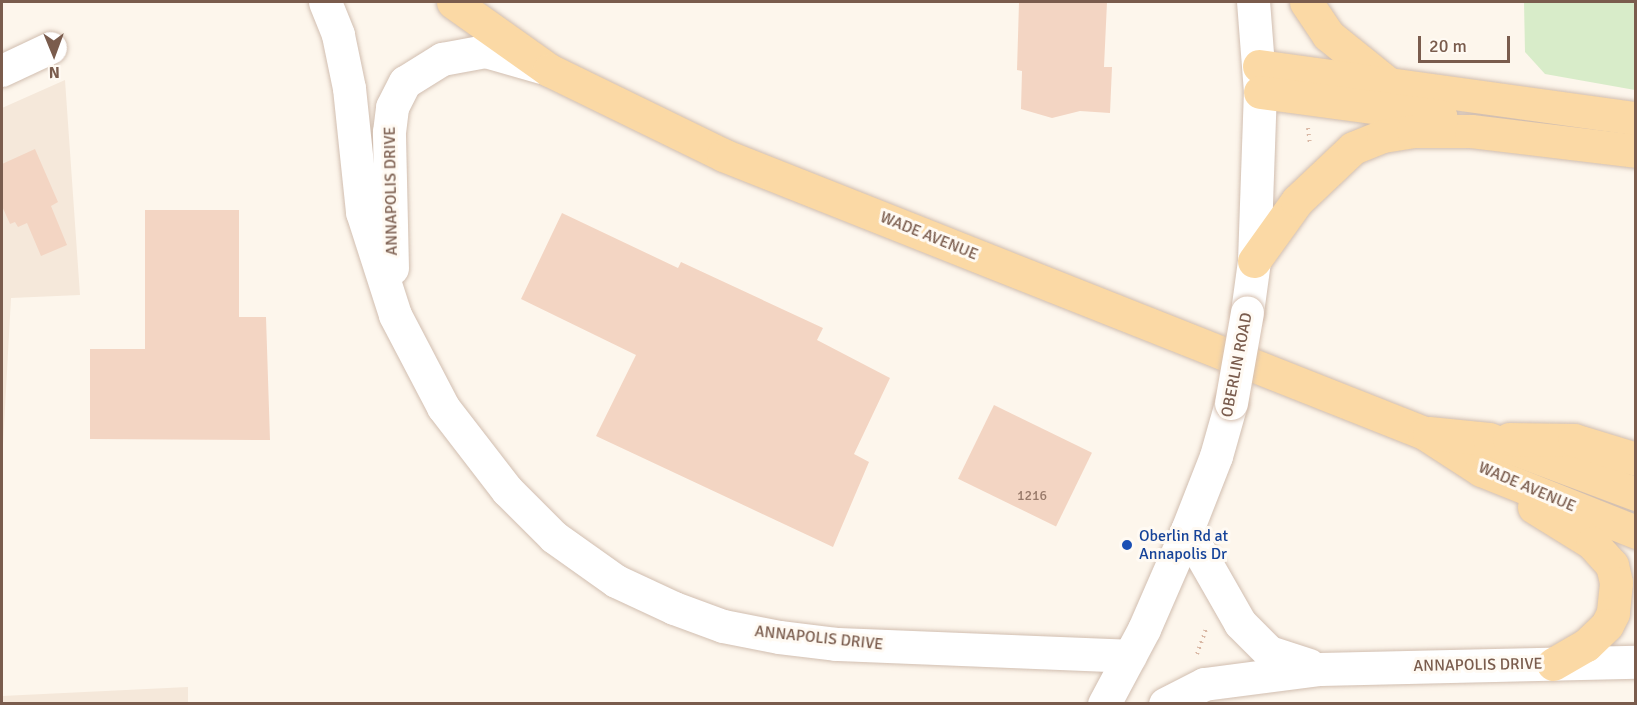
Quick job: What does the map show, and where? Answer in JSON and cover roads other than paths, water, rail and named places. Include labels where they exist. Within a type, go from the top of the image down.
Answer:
[{"type":"main road","name":"ANNAPOLIS DRIVE","points":[[325,2],[338,35],[349,88],[362,212],[395,315],[443,407],[507,490],[554,537],[616,581],[674,608],[723,626],[836,644],[1130,656]]},
{"type":"main road","name":"WADE AVENUE","points":[[453,2],[549,70],[723,154],[1424,433],[1485,455],[1635,494]]},
{"type":"main road","name":"OBERLIN ROAD","points":[[1104,704],[1130,656],[1187,530],[1216,456],[1242,348],[1254,261],[1259,79],[1253,2]]},
{"type":"main road","points":[[1306,2],[1328,35],[1385,81]]},
{"type":"main road","name":"ANNAPOLIS DRIVE","points":[[395,315],[388,190],[389,132],[396,95],[416,72],[463,54],[484,51],[549,70]]},
{"type":"main road","points":[[1259,79],[1385,81],[1635,118]]},
{"type":"main road","points":[[1259,79],[1439,116],[1471,131]]},
{"type":"main road","points":[[1254,261],[1297,201],[1353,148],[1383,136],[1413,131],[1471,131],[1635,152]]},
{"type":"main road","points":[[1485,455],[1574,440],[1635,459]]},
{"type":"main road","name":"WADE AVENUE","points":[[1485,455],[1635,532]]},
{"type":"main road","points":[[1485,455],[1592,543],[1612,565],[1615,600],[1607,625],[1586,645],[1553,664]]},
{"type":"main road","name":"ANNAPOLIS DRIVE","points":[[1187,530],[1240,622],[1269,652],[1320,669]]},
{"type":"main road","name":"ANNAPOLIS DRIVE","points":[[1165,704],[1204,684],[1320,669],[1635,662]]},
{"type":"street","points":[[2,71],[51,48]]},
{"type":"place","name":"Oberlin Rd at Annapolis Dr","points":[[1127,545]]}]
